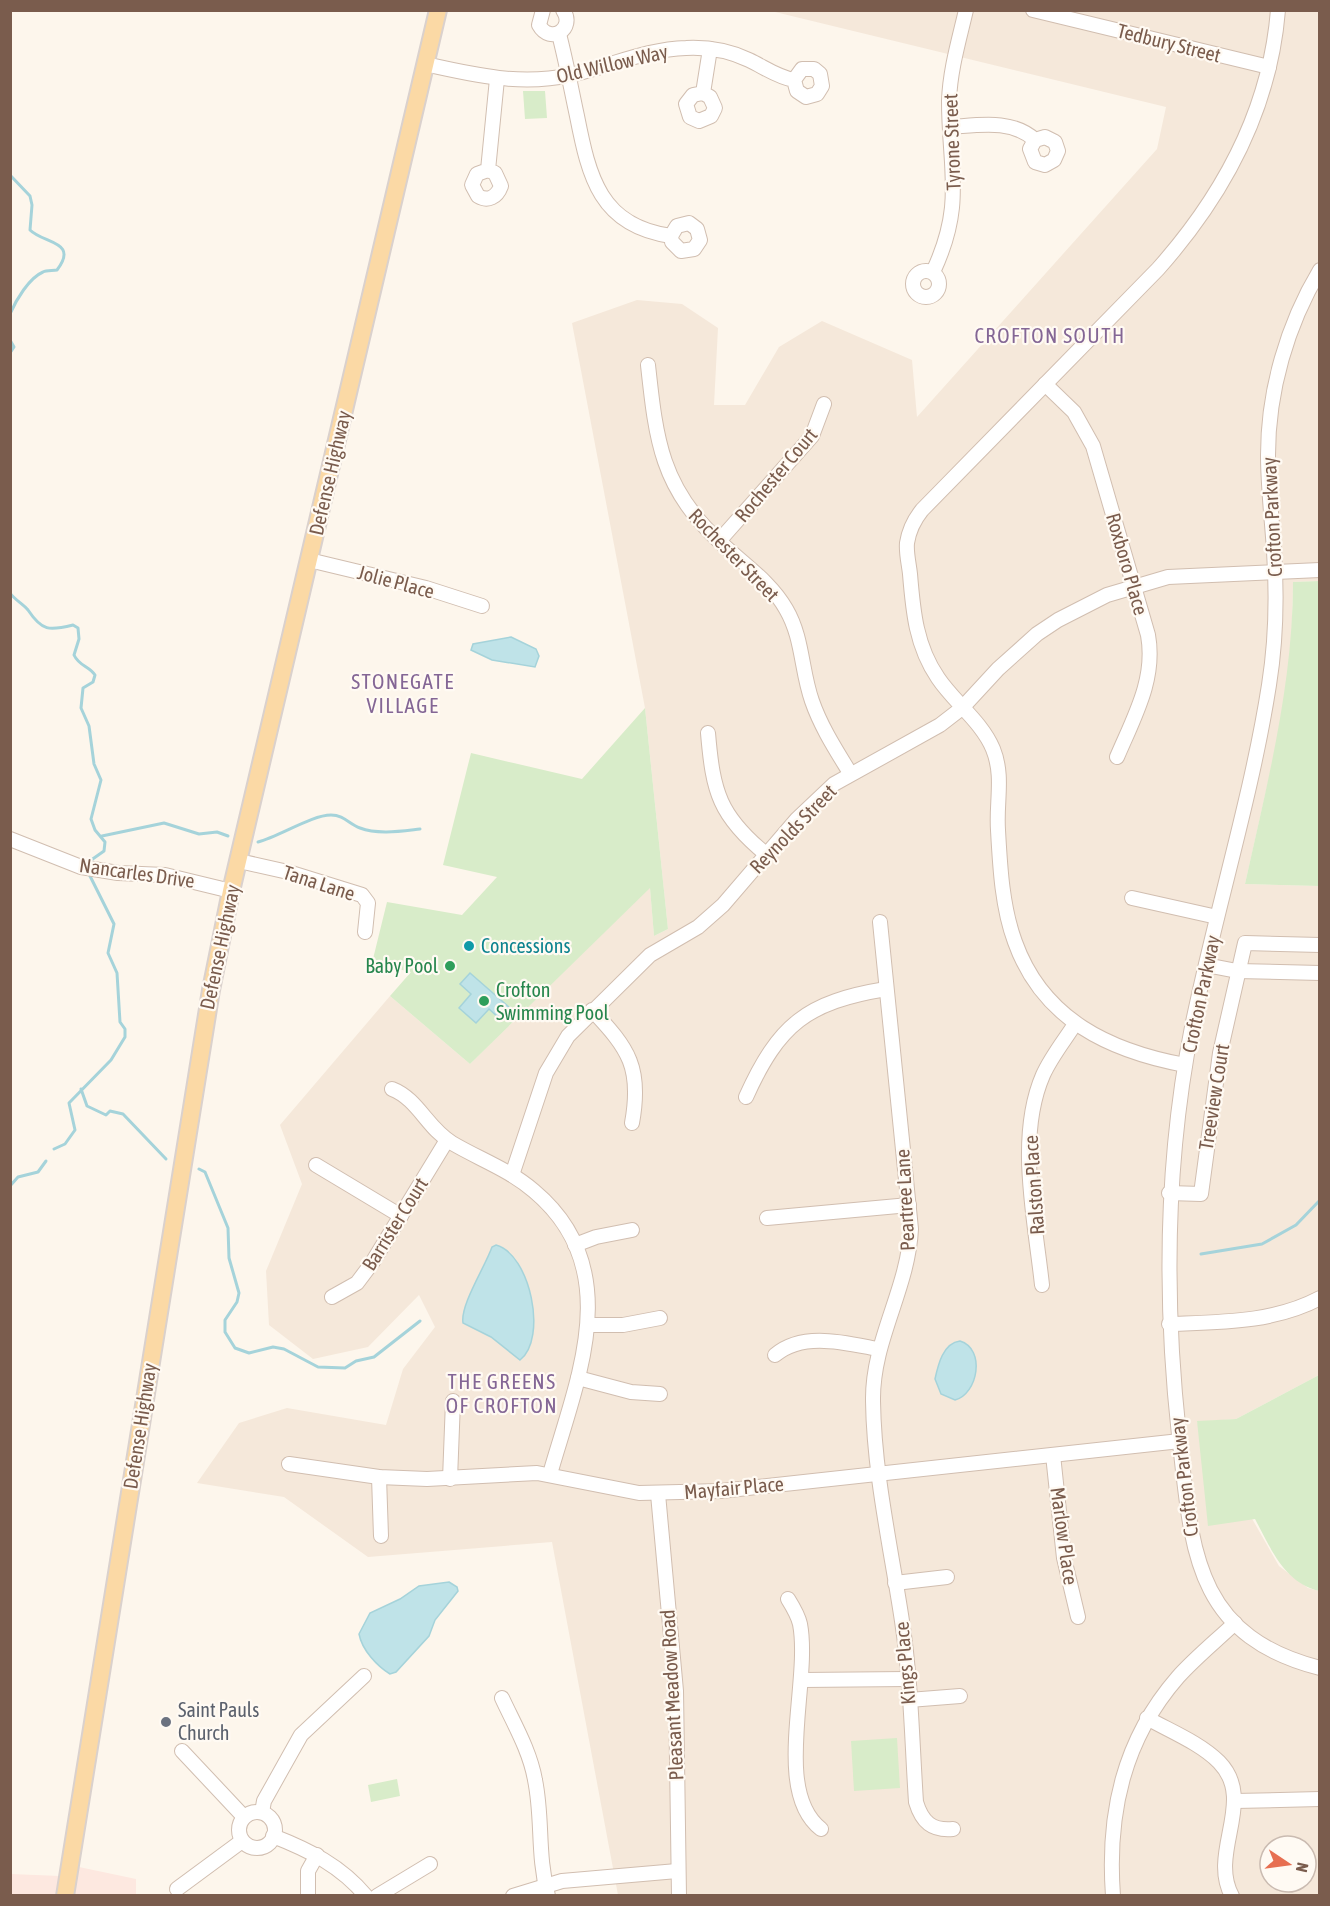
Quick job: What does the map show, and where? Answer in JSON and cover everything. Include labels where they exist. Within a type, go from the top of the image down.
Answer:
[{"type":"main road","name":"Defense Highway","points":[[65,1896],[200,1049],[231,891],[438,10]]},
{"type":"street","points":[[543,10],[539,19],[541,29],[549,35],[559,34],[567,25],[567,16],[563,10]]},
{"type":"street","name":"Tyrone Street","points":[[933,272],[946,242],[953,211],[949,101],[952,69],[966,10]]},
{"type":"street","name":"Tedbury Street","points":[[1033,10],[1269,67]]},
{"type":"street","points":[[1185,1065],[1148,1058],[1118,1048],[1075,1024],[1040,987],[1015,943],[1003,890],[998,827],[1001,791],[997,760],[982,731],[938,679],[921,645],[913,609],[907,545],[910,530],[922,510],[1158,269],[1194,226],[1224,179],[1245,140],[1269,67],[1278,10]]},
{"type":"street","points":[[559,34],[585,158],[600,193],[616,213],[630,223],[645,230],[671,236]]},
{"type":"street","name":"Old Willow Way","points":[[425,64],[497,79],[543,80],[569,76],[653,51],[688,48],[710,49],[748,59],[779,76],[794,80]]},
{"type":"street","points":[[703,93],[710,49]]},
{"type":"street","points":[[488,170],[497,79]]},
{"type":"street","points":[[951,127],[1010,127],[1021,129],[1035,140]]},
{"type":"street","name":"Crofton Parkway","points":[[1320,270],[1294,320],[1274,390],[1268,450],[1275,572],[1274,645],[1270,683],[1185,1065],[1170,1193],[1169,1324],[1193,1550],[1208,1586],[1235,1623],[1272,1651],[1295,1662],[1320,1668]]},
{"type":"street","name":"Rochester Street","points":[[648,364],[654,425],[663,463],[679,496],[695,518],[763,579],[785,608],[801,645],[812,701],[827,735],[850,773]]},
{"type":"street","name":"Roxboro Place","points":[[1045,384],[1074,412],[1088,434],[1148,635],[1150,665],[1143,694],[1118,757]]},
{"type":"street","name":"Rochester Court","points":[[719,541],[812,436],[824,404]]},
{"type":"street","name":"Jolie Place","points":[[309,560],[399,581],[482,606]]},
{"type":"street","name":"Reynolds Street","points":[[512,1175],[546,1073],[568,1036],[650,955],[710,917],[818,797],[850,773],[940,725],[962,708],[998,669],[1037,634],[1084,605],[1133,585],[1196,574],[1320,570]]},
{"type":"street","points":[[708,733],[712,777],[725,811],[740,831],[767,855]]},
{"type":"street","name":"Nancarles Drive","points":[[10,839],[87,868],[165,875],[231,891]]},
{"type":"street","name":"Tana Lane","points":[[238,861],[288,872],[362,895],[368,903],[366,932]]},
{"type":"street","points":[[1132,898],[1217,917]]},
{"type":"street","name":"Peartree Lane","points":[[880,922],[911,1229],[908,1263],[878,1349],[873,1401],[880,1474]]},
{"type":"street","points":[[1238,971],[1245,943],[1320,945]]},
{"type":"street","points":[[1206,965],[1238,971],[1320,973]]},
{"type":"street","name":"Treeview Court","points":[[1170,1193],[1201,1194],[1220,1053],[1238,971]]},
{"type":"street","points":[[746,1097],[768,1051],[795,1023],[813,1010],[848,995],[886,989]]},
{"type":"street","points":[[592,1010],[619,1038],[633,1065],[637,1090],[632,1123]]},
{"type":"street","name":"Ralston Place","points":[[1042,1284],[1029,1160],[1031,1118],[1043,1076],[1075,1024]]},
{"type":"street","points":[[392,1089],[410,1099],[423,1118],[447,1140],[512,1175],[534,1191],[552,1209],[575,1245],[587,1283],[589,1325],[578,1378],[550,1474]]},
{"type":"street","name":"Barrister Court","points":[[332,1297],[357,1283],[447,1140]]},
{"type":"street","points":[[316,1165],[401,1216]]},
{"type":"street","points":[[767,1218],[909,1205]]},
{"type":"street","points":[[575,1245],[596,1237],[632,1230]]},
{"type":"street","points":[[1169,1324],[1257,1319],[1282,1313],[1320,1298]]},
{"type":"street","points":[[589,1325],[623,1325],[660,1318]]},
{"type":"street","points":[[775,1355],[784,1347],[808,1341],[839,1342],[878,1349]]},
{"type":"street","points":[[578,1378],[631,1392],[660,1394]]},
{"type":"street","points":[[450,1479],[453,1401]]},
{"type":"street","name":"Mayfair Place","points":[[289,1464],[379,1478],[450,1479],[550,1474],[618,1489],[658,1494],[721,1491],[1180,1441]]},
{"type":"street","name":"Marlow Place","points":[[1053,1455],[1065,1558],[1078,1617]]},
{"type":"street","name":"Kings Place","points":[[880,1474],[907,1679],[920,1813],[928,1825],[942,1830],[953,1829]]},
{"type":"street","points":[[379,1478],[381,1536]]},
{"type":"street","name":"Pleasant Meadow Road","points":[[658,1494],[676,1691],[679,1896]]},
{"type":"street","points":[[895,1583],[947,1577]]},
{"type":"street","points":[[788,1599],[800,1623],[803,1680],[795,1770],[803,1806],[810,1821],[821,1829]]},
{"type":"street","points":[[1113,1896],[1111,1846],[1117,1795],[1126,1762],[1148,1718],[1179,1676],[1235,1623]]},
{"type":"street","points":[[262,1812],[270,1791],[301,1736],[364,1676]]},
{"type":"street","points":[[803,1680],[907,1679]]},
{"type":"street","points":[[909,1700],[960,1696]]},
{"type":"street","points":[[502,1698],[527,1752],[536,1780],[539,1853],[546,1890]]},
{"type":"street","points":[[1148,1718],[1219,1762],[1230,1780],[1235,1800],[1225,1860],[1226,1875],[1232,1896]]},
{"type":"street","points":[[182,1750],[244,1817]]},
{"type":"street","points":[[1235,1800],[1320,1798]]},
{"type":"street","points":[[255,1812],[262,1812],[272,1820],[273,1836],[260,1847],[254,1848],[242,1841],[239,1829],[244,1817],[255,1812]]},
{"type":"street","points":[[273,1836],[317,1856],[350,1879],[366,1896]]},
{"type":"street","points":[[177,1889],[242,1841]]},
{"type":"street","points":[[308,1896],[308,1871],[317,1856]]},
{"type":"street","points":[[377,1896],[430,1864]]},
{"type":"street","points":[[513,1896],[677,1871]]},
{"type":"shaded area","points":[[771,11],[1319,11],[1319,581],[1293,582],[1292,643],[1281,725],[1245,884],[1319,886],[1319,1375],[1236,1419],[1197,1422],[1279,1566],[1308,1588],[1319,1591],[1319,1895],[618,1895],[552,1542],[368,1557],[284,1497],[197,1483],[239,1423],[287,1408],[386,1425],[403,1369],[435,1327],[419,1295],[368,1347],[313,1359],[269,1325],[266,1271],[302,1184],[280,1125],[390,996],[470,1064],[650,887],[654,936],[668,929],[645,708],[572,323],[637,300],[682,304],[718,328],[714,405],[745,405],[779,347],[822,321],[912,360],[917,417],[1157,149],[1166,107]]},
{"type":"shaded area","points":[[79,1867],[136,1879],[136,1895],[11,1896],[11,1874],[60,1876]]},
{"type":"green space","points":[[523,91],[545,91],[547,118],[525,119]]},
{"type":"green space","points":[[1319,581],[1319,886],[1245,884],[1284,696],[1289,659],[1293,582]]},
{"type":"green space","points":[[645,708],[668,929],[654,936],[650,888],[470,1064],[390,996],[411,972],[372,963],[387,902],[462,915],[497,877],[443,865],[471,753],[582,779]]},
{"type":"green space","points":[[1319,1375],[1319,1591],[1296,1580],[1280,1563],[1255,1519],[1208,1526],[1197,1421],[1236,1419]]},
{"type":"green space","points":[[897,1738],[900,1788],[854,1791],[851,1741]]},
{"type":"green space","points":[[397,1779],[400,1796],[371,1802],[368,1785]]},
{"type":"water","points":[[511,637],[536,649],[539,656],[535,667],[492,660],[471,650],[473,644]]},
{"type":"water","name":"Crofton Swimming Pool","points":[[470,973],[510,1008],[500,1019],[489,1009],[476,1023],[459,1008],[471,994],[460,984]]},
{"type":"water","points":[[496,1245],[508,1252],[518,1264],[531,1298],[534,1316],[533,1334],[528,1349],[520,1360],[491,1337],[463,1323],[469,1296],[492,1247]]},
{"type":"water","points":[[960,1341],[973,1353],[976,1371],[969,1389],[955,1400],[941,1394],[935,1379],[945,1350]]},
{"type":"water","points":[[449,1582],[457,1587],[458,1591],[435,1620],[429,1636],[396,1672],[390,1674],[385,1671],[367,1652],[359,1634],[370,1613],[400,1599],[419,1586]]},
{"type":"waterway","points":[[10,109],[10,122]]},
{"type":"waterway","points":[[10,175],[30,196],[32,205],[30,230],[57,244],[64,253],[63,261],[57,270],[43,272],[28,284],[10,314]]},
{"type":"waterway","points":[[10,340],[14,347],[10,353]]},
{"type":"waterway","points":[[10,593],[42,626],[58,628],[73,625],[78,628],[79,639],[74,655],[95,675],[93,682],[83,688],[81,708],[89,726],[94,764],[101,780],[91,819],[95,830],[105,842],[104,851],[87,863]]},
{"type":"waterway","points":[[258,842],[315,818],[331,815],[339,816],[367,830],[390,832],[420,829]]},
{"type":"waterway","points":[[102,836],[164,823],[199,834],[217,832],[228,836]]},
{"type":"waterway","points":[[54,1149],[65,1144],[75,1130],[69,1103],[111,1060],[125,1037],[125,1029],[120,1022],[117,973],[108,953],[114,924],[88,872]]},
{"type":"waterway","points":[[81,1089],[87,1106],[106,1115],[110,1111],[123,1114],[166,1159]]},
{"type":"waterway","points":[[10,1186],[18,1177],[38,1172],[46,1161]]},
{"type":"waterway","points":[[199,1169],[205,1172],[228,1228],[229,1258],[239,1293],[237,1302],[225,1320],[225,1332],[235,1348],[249,1353],[273,1347],[284,1349],[318,1367],[345,1368],[356,1361],[374,1357],[420,1321]]},
{"type":"waterway","points":[[1201,1254],[1262,1244],[1296,1225],[1320,1200]]},
{"type":"place","name":"Concessions","points":[[469,946]]},
{"type":"place","name":"Baby Pool","points":[[450,966]]},
{"type":"place","name":"Crofton Swimming Pool","points":[[484,1001]]},
{"type":"place","name":"Saint Pauls Church","points":[[166,1722]]},
{"type":"district","name":"CROFTON SOUTH","points":[[1050,336]]},
{"type":"district","name":"STONEGATE VILLAGE","points":[[403,694]]},
{"type":"district","name":"THE GREENS OF CROFTON","points":[[502,1394]]}]
